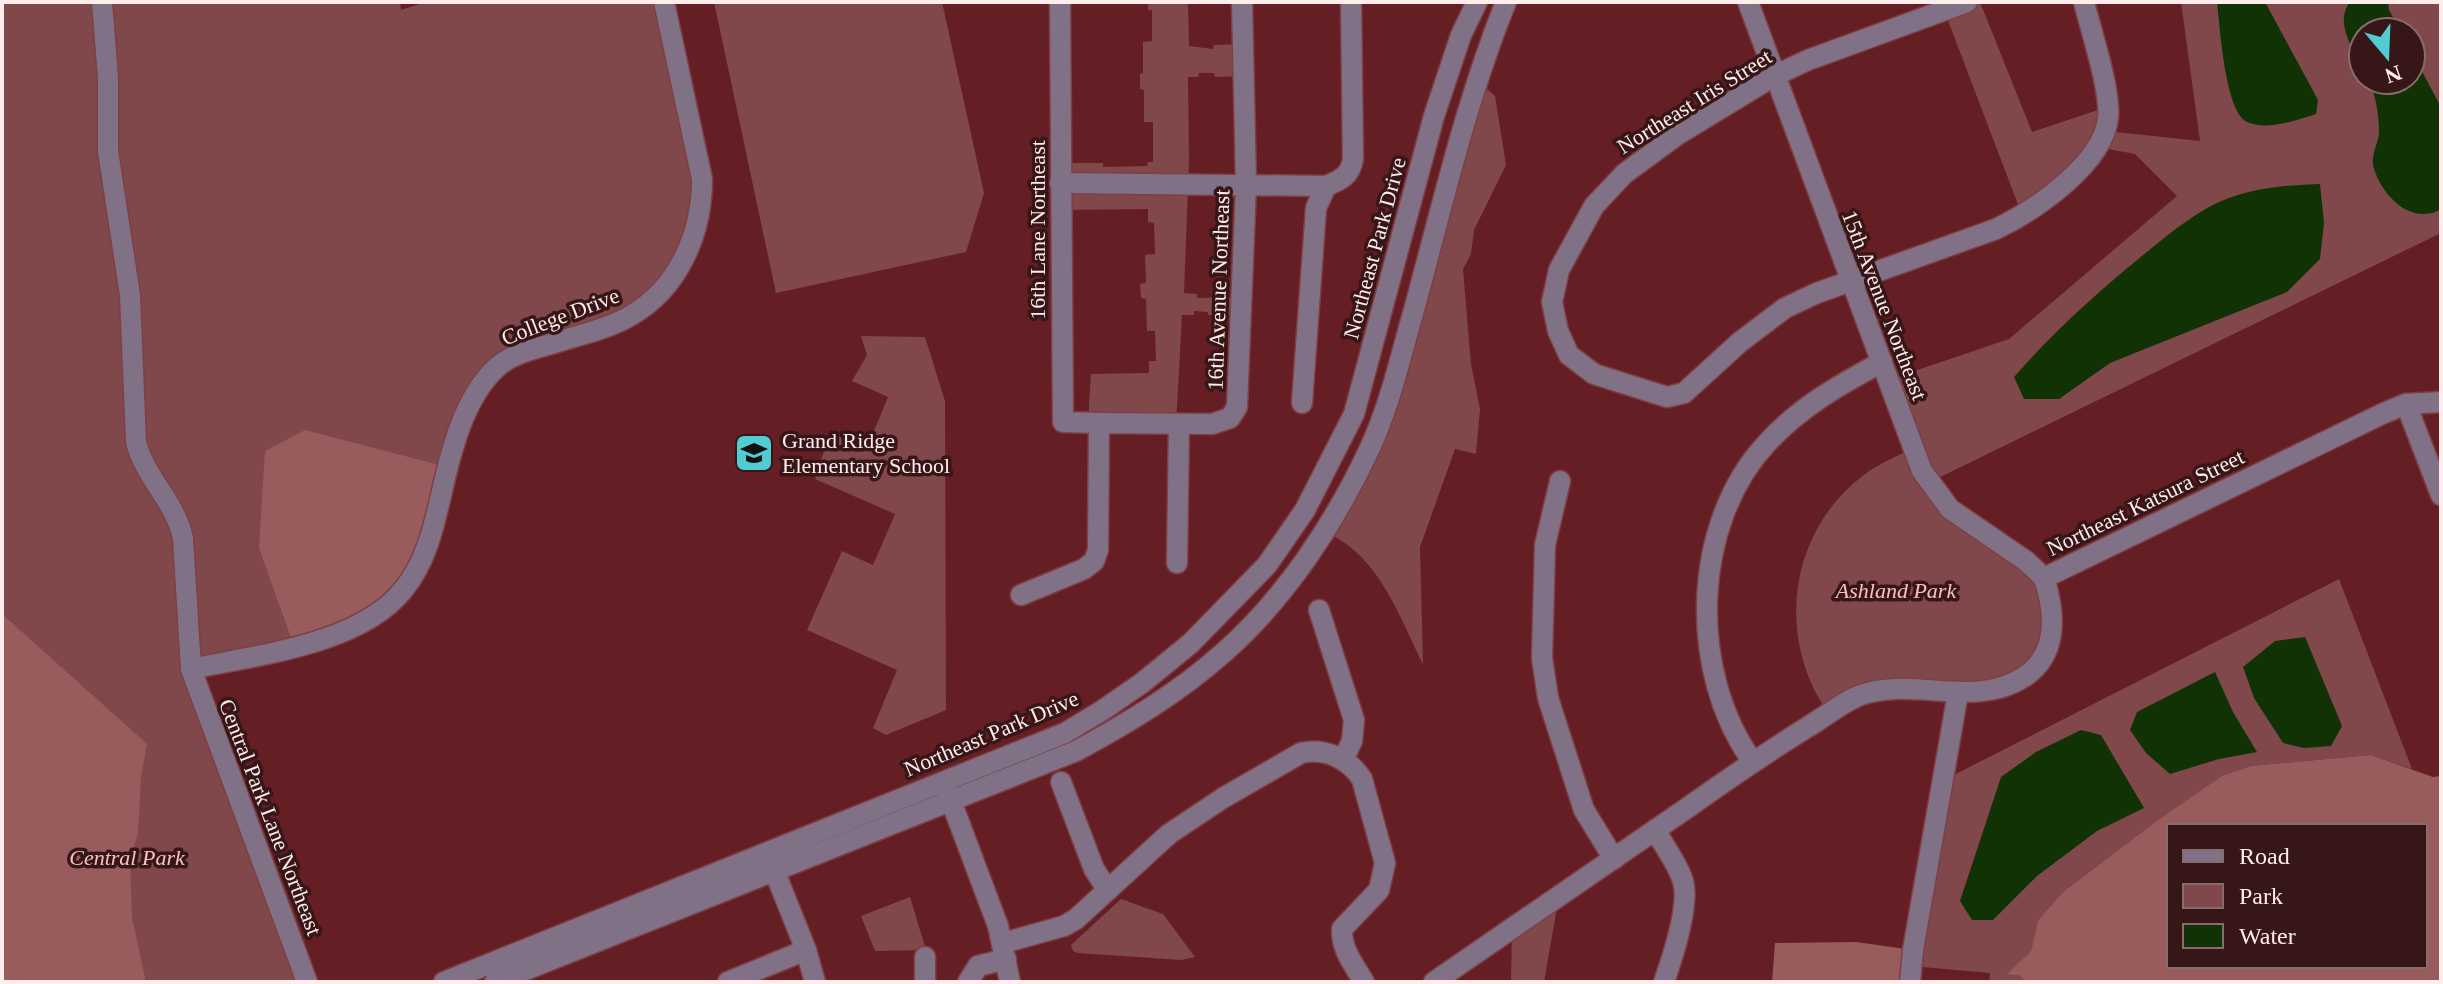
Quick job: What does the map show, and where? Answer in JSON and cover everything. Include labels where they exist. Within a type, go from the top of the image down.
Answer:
[{"type":"street","name":"Central Park Lane Northeast","points":[[102,2],[108,78],[108,151],[130,295],[136,442],[140,459],[162,489],[180,523],[191,669],[307,982]]},
{"type":"street","name":"College Drive","points":[[191,669],[322,639],[364,621],[386,606],[403,591],[428,545],[451,452],[480,386],[507,359],[629,317],[667,284],[684,261],[702,205],[702,179],[664,2]]},
{"type":"street","name":"16th Lane Northeast","points":[[1060,2],[1063,422],[1099,423]]},
{"type":"street","name":"16th Avenue Northeast","points":[[1099,423],[1212,424],[1230,418],[1237,407],[1246,185],[1242,2]]},
{"type":"street","points":[[1060,183],[1326,186],[1342,180],[1348,174],[1353,159],[1351,2]]},
{"type":"street","name":"Northeast Park Drive","points":[[495,982],[944,781],[1065,733],[1142,683],[1234,602],[1267,565],[1305,510],[1354,414],[1434,116],[1461,35],[1477,2]]},
{"type":"street","name":"Northeast Park Drive","points":[[444,982],[770,861],[952,801],[1076,751],[1157,704],[1222,654],[1251,627],[1305,558],[1336,513],[1371,446],[1400,358],[1467,119],[1506,2]]},
{"type":"street","name":"15th Avenue Northeast","points":[[1748,2],[1922,471],[1950,509],[2026,561],[2044,578]]},
{"type":"street","name":"Northeast Iris Street","points":[[1850,281],[1785,308],[1740,342],[1684,393],[1667,397],[1594,374],[1569,355],[1558,331],[1552,302],[1559,270],[1577,233],[1594,206],[1636,164],[1677,135],[1774,76],[1808,60],[1967,2]]},
{"type":"street","points":[[1850,281],[2012,221],[2088,161],[2106,131],[2108,115],[2084,2]]},
{"type":"street","points":[[1302,403],[1316,208],[1326,186]]},
{"type":"street","points":[[1753,762],[1741,746],[1719,696],[1708,644],[1709,589],[1718,528],[1741,476],[1765,444],[1826,392],[1882,362]]},
{"type":"street","name":"Northeast Katsura Street","points":[[1434,982],[1753,762],[1855,698],[1876,690],[1906,688],[1958,693],[1987,691],[2025,676],[2049,646],[2052,601],[2044,578],[2371,419],[2406,404],[2441,402]]},
{"type":"street","points":[[2406,404],[2441,495]]},
{"type":"street","points":[[1021,595],[1084,569],[1094,561],[1098,550],[1099,423]]},
{"type":"street","points":[[1177,563],[1179,424]]},
{"type":"street","points":[[1560,481],[1545,545],[1542,658],[1551,711],[1584,810],[1614,859]]},
{"type":"street","points":[[1319,610],[1354,720],[1352,741],[1343,760]]},
{"type":"street","points":[[1910,982],[1958,693]]},
{"type":"street","points":[[968,982],[978,966],[1004,951],[1064,926],[1094,904],[1169,834],[1223,798],[1301,753],[1313,750],[1343,760],[1355,768],[1362,779],[1385,863],[1379,890],[1342,929],[1347,953],[1364,982]]},
{"type":"street","points":[[944,781],[1004,951],[1010,982]]},
{"type":"street","points":[[1061,782],[1094,869],[1107,889]]},
{"type":"street","points":[[1655,830],[1683,879],[1685,890],[1664,982]]},
{"type":"street","points":[[770,861],[806,950],[815,982]]},
{"type":"street","points":[[728,982],[806,950]]},
{"type":"street","points":[[925,957],[925,982]]},
{"type":"green space","name":"Central Park","points":[[2,2],[400,2],[401,10],[426,2],[664,2],[702,205],[650,301],[507,359],[451,452],[294,646],[192,669],[308,982],[2,982]]},
{"type":"green space","points":[[714,2],[942,2],[984,193],[966,252],[776,293]]},
{"type":"green space","points":[[1148,2],[1188,2],[1189,46],[1213,49],[1214,45],[1243,44],[1244,76],[1215,77],[1214,73],[1199,73],[1198,77],[1188,77],[1189,160],[1184,293],[1197,294],[1197,298],[1242,297],[1242,315],[1208,315],[1208,312],[1194,311],[1194,315],[1182,315],[1176,424],[1088,423],[1091,374],[1149,373],[1149,361],[1156,361],[1155,331],[1147,331],[1146,299],[1141,298],[1140,284],[1146,283],[1145,255],[1155,254],[1154,223],[1148,222],[1148,209],[1060,210],[1060,163],[1103,163],[1103,167],[1147,166],[1148,162],[1153,162],[1153,122],[1144,122],[1144,90],[1140,89],[1143,42],[1152,41],[1152,10],[1148,10]]},
{"type":"green space","name":"Ashland Park","points":[[1967,2],[1980,2],[2032,132],[2107,107],[2106,131],[2200,141],[2181,2],[2441,2],[2441,233],[1930,482],[2044,578],[2049,646],[2006,685],[1906,688],[1829,714],[1812,685],[1801,654],[1797,622],[1798,590],[1805,558],[1817,529],[1836,501],[1866,473],[1913,448],[1888,380],[2009,339],[2177,196],[2135,154],[2098,147],[2022,215],[1944,10]]},
{"type":"green space","points":[[1478,81],[1495,96],[1506,165],[1474,230],[1471,254],[1463,269],[1471,364],[1480,409],[1476,454],[1455,449],[1420,547],[1423,664],[1385,587],[1373,570],[1359,554],[1323,531],[1371,446]]},
{"type":"green space","points":[[861,336],[925,337],[945,401],[946,710],[886,735],[873,728],[897,670],[807,630],[842,551],[873,565],[895,514],[815,479],[830,433],[867,448],[888,397],[852,381],[867,355]]},
{"type":"green space","points":[[305,430],[447,467],[403,591],[294,646],[259,548],[265,451]]},
{"type":"green space","points":[[2339,579],[2412,769],[2371,755],[2251,766],[2223,776],[2155,822],[2063,892],[2038,920],[2031,951],[2008,974],[2022,976],[2025,982],[1989,982],[1990,973],[1911,966],[1942,781]]},
{"type":"green space","name":"Central Park","points":[[2,614],[147,744],[141,777],[138,833],[130,861],[132,918],[146,982],[2,982]]},
{"type":"green space","points":[[2371,755],[2433,777],[2441,776],[2441,982],[2025,982],[2021,976],[2007,974],[2031,951],[2038,920],[2063,892],[2222,776],[2251,766]]},
{"type":"green space","points":[[1559,896],[1544,982],[1511,982],[1512,928]]},
{"type":"green space","points":[[910,897],[926,950],[875,951],[861,916]]},
{"type":"green space","points":[[1121,899],[1163,914],[1195,957],[1181,960],[1073,951],[1071,945]]},
{"type":"green space","points":[[1856,942],[1913,950],[1910,982],[1772,982],[1775,943]]},
{"type":"water","points":[[2217,2],[2265,2],[2318,100],[2316,114],[2282,124],[2263,125],[2247,122],[2240,115],[2233,103],[2225,68]]},
{"type":"water","points":[[2350,2],[2388,2],[2392,16],[2347,16],[2347,36],[2344,27]]},
{"type":"water","points":[[2427,81],[2441,107],[2441,209],[2419,214],[2408,211],[2382,187],[2373,165],[2379,134],[2375,98],[2427,96]]},
{"type":"water","points":[[2320,184],[2324,223],[2320,259],[2287,292],[2110,363],[2059,399],[2024,399],[2014,377],[2095,296],[2187,221],[2207,208],[2240,194],[2274,187]]},
{"type":"water","points":[[2305,637],[2342,726],[2331,746],[2304,748],[2283,743],[2254,698],[2243,667],[2275,641]]},
{"type":"water","points":[[2215,672],[2233,712],[2257,752],[2219,759],[2170,774],[2146,753],[2130,730],[2137,712]]},
{"type":"water","points":[[2081,730],[2101,735],[2144,808],[2097,831],[2037,876],[1993,920],[1972,920],[1960,901],[2001,777],[2036,752]]},
{"type":"place","name":"Grand Ridge Elementary School","points":[[754,453]]}]
